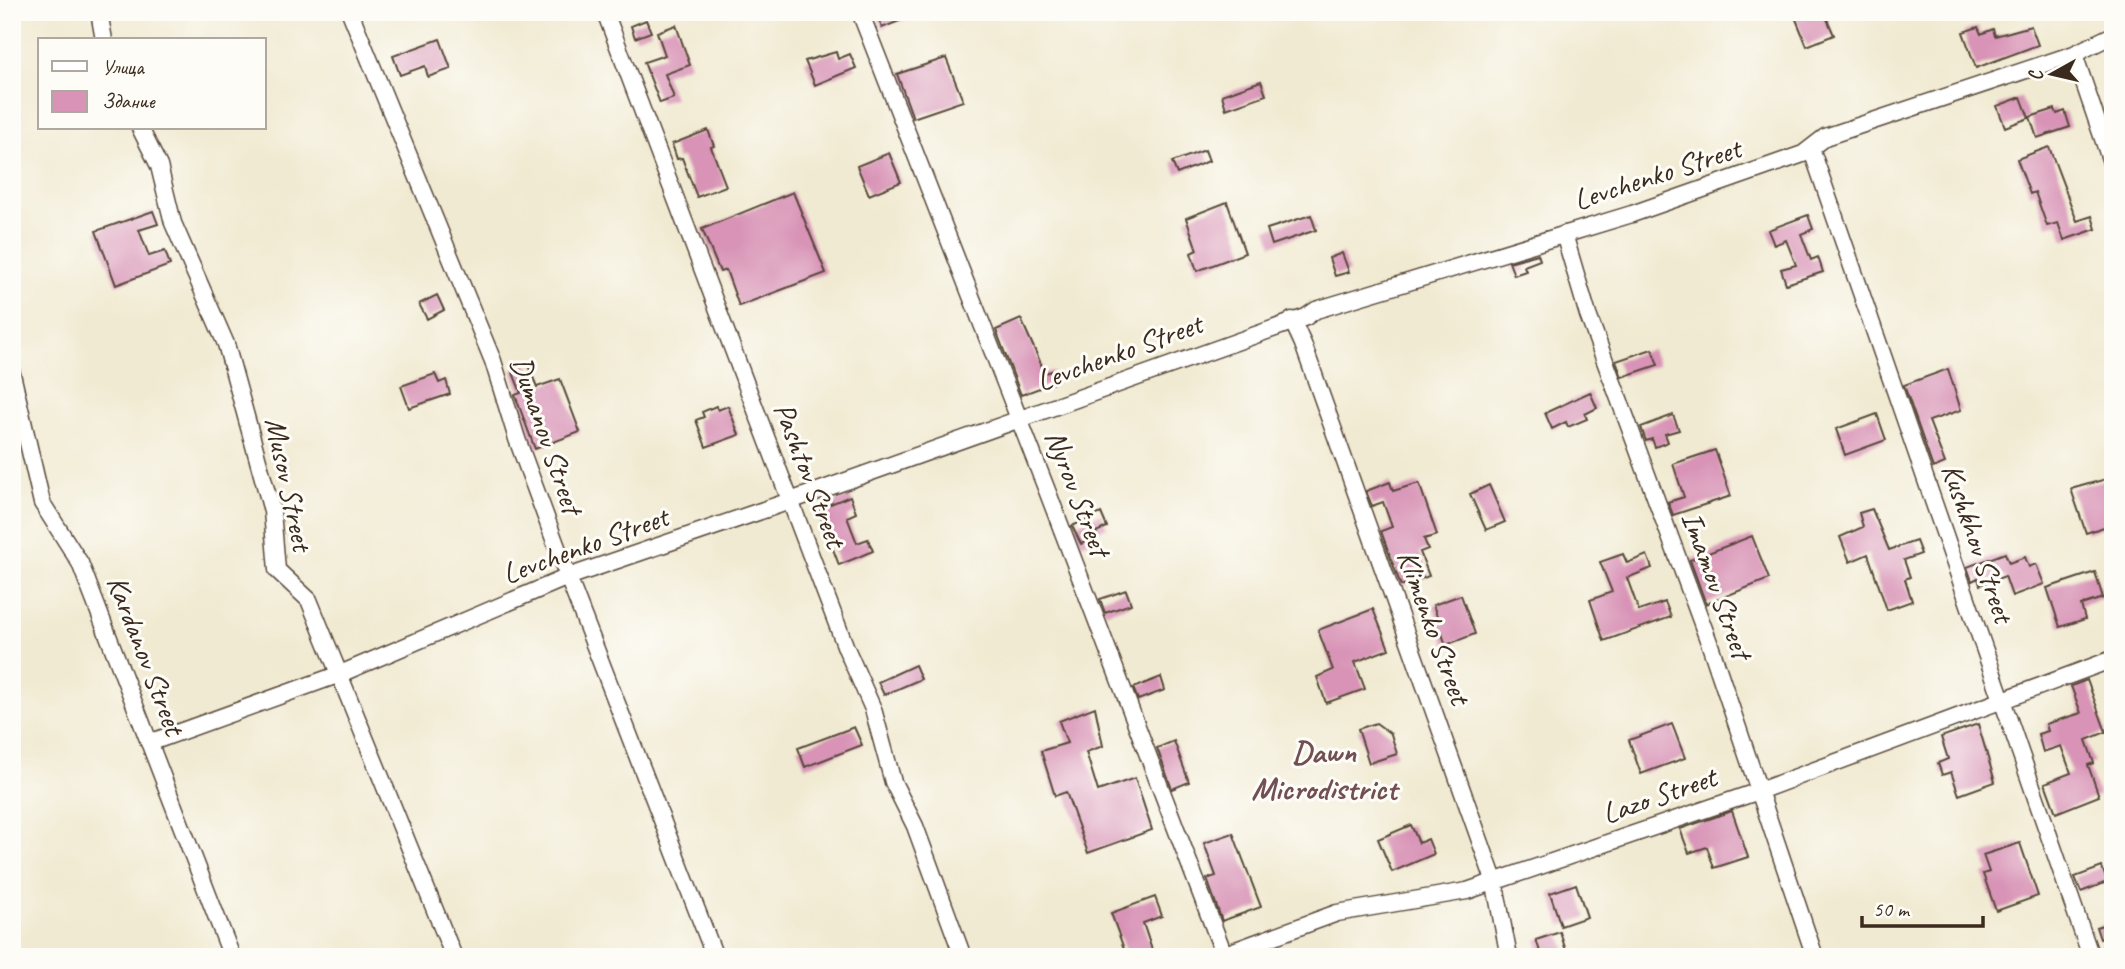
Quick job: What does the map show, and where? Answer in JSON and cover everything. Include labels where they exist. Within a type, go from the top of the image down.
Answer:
[{"type":"street","points":[[99,12],[104,38]]},
{"type":"street","name":"Dumanov Street","points":[[350,12],[492,361],[517,439],[568,577],[715,957]]},
{"type":"street","name":"Pashtov Street","points":[[605,12],[790,501],[873,709],[893,782],[915,826],[963,957]]},
{"type":"street","name":"Nyrov Street","points":[[860,12],[1018,418],[1222,956]]},
{"type":"street","name":"Levchenko Street","points":[[149,743],[340,674],[568,577],[790,501],[1292,320],[1564,233],[1632,214],[1803,154],[1825,137],[2074,54],[2113,35]]},
{"type":"street","points":[[2074,54],[2113,168]]},
{"type":"street","name":"Musov Street","points":[[141,130],[159,166],[173,223],[226,344],[272,511],[278,570],[309,600],[454,957]]},
{"type":"street","name":"Kushkhov Street","points":[[1811,148],[2091,957]]},
{"type":"street","name":"Imamov Street","points":[[1564,233],[1588,315],[1710,645],[1815,957]]},
{"type":"street","name":"Klimenko Street","points":[[1292,320],[1308,357],[1494,880],[1509,957]]},
{"type":"street","name":"Kardanov Street","points":[[12,374],[42,503],[80,563],[232,957]]},
{"type":"street","name":"Lazo Street","points":[[1222,956],[1337,913],[1467,891],[1759,791],[2113,659]]},
{"type":"building","points":[[876,12],[919,12],[919,13],[882,28]]},
{"type":"building","points":[[1793,12],[1824,12],[1834,35],[1807,46]]},
{"type":"building","points":[[646,20],[651,32],[635,38],[631,26]]},
{"type":"building","points":[[676,25],[690,65],[665,74],[674,98],[660,103],[644,62],[665,55],[657,32]]},
{"type":"building","points":[[2031,26],[2038,45],[1976,68],[1963,32],[1978,27],[1981,34],[1993,29],[1995,36]]},
{"type":"building","points":[[440,39],[451,69],[428,77],[425,66],[400,75],[393,56]]},
{"type":"building","points":[[836,52],[838,59],[850,54],[856,68],[815,85],[805,61]]},
{"type":"building","points":[[946,58],[963,101],[913,118],[897,74]]},
{"type":"building","points":[[1261,81],[1266,95],[1226,109],[1222,95]]},
{"type":"building","points":[[2021,97],[2029,118],[2005,127],[1997,106]]},
{"type":"building","points":[[2055,109],[2057,114],[2065,111],[2070,127],[2037,138],[2030,117]]},
{"type":"building","points":[[708,130],[714,146],[711,147],[726,186],[697,197],[682,158],[677,159],[672,144]]},
{"type":"building","points":[[2049,147],[2077,221],[2092,216],[2096,229],[2064,240],[2058,223],[2047,226],[2035,192],[2030,194],[2017,159]]},
{"type":"building","points":[[1205,150],[1209,161],[1177,174],[1172,162]]},
{"type":"building","points":[[889,153],[901,182],[869,195],[857,166]]},
{"type":"building","points":[[793,192],[826,273],[739,306],[726,270],[720,272],[702,229]]},
{"type":"building","points":[[1227,202],[1245,253],[1197,271],[1191,253],[1197,250],[1186,218]]},
{"type":"building","points":[[153,211],[158,224],[139,230],[149,256],[165,251],[170,265],[116,285],[96,231]]},
{"type":"building","points":[[1311,215],[1316,230],[1272,245],[1267,229]]},
{"type":"building","points":[[1808,215],[1813,229],[1801,234],[1811,260],[1818,257],[1823,272],[1786,284],[1781,269],[1796,265],[1786,240],[1774,245],[1768,230]]},
{"type":"building","points":[[1342,253],[1349,272],[1335,276],[1329,258]]},
{"type":"building","points":[[1538,254],[1540,260],[1524,266],[1526,271],[1514,275],[1509,262]]},
{"type":"building","points":[[437,295],[444,310],[427,319],[419,304]]},
{"type":"building","points":[[1021,319],[1045,373],[1052,371],[1056,382],[1021,395],[996,330]]},
{"type":"building","points":[[1652,349],[1658,365],[1622,377],[1616,361]]},
{"type":"building","points":[[527,363],[537,387],[560,379],[580,432],[535,449],[515,395],[521,393],[512,370]]},
{"type":"building","points":[[1948,369],[1961,410],[1929,421],[1945,463],[1933,468],[1904,385]]},
{"type":"building","points":[[435,374],[439,383],[446,380],[450,394],[409,408],[401,386]]},
{"type":"building","points":[[1590,392],[1597,408],[1585,414],[1587,419],[1568,427],[1566,422],[1552,429],[1545,413]]},
{"type":"building","points":[[716,406],[718,410],[728,406],[739,435],[706,447],[696,420],[704,417],[702,412]]},
{"type":"building","points":[[1877,414],[1886,440],[1845,455],[1836,429]]},
{"type":"building","points":[[1673,415],[1679,430],[1665,434],[1668,442],[1655,447],[1652,439],[1646,441],[1641,427]]},
{"type":"building","points":[[1715,450],[1731,496],[1673,515],[1668,502],[1684,497],[1673,464]]},
{"type":"building","points":[[2113,477],[2113,524],[2086,533],[2071,489]]},
{"type":"building","points":[[1390,482],[1393,491],[1419,483],[1437,535],[1424,539],[1428,549],[1420,552],[1429,576],[1401,586],[1381,531],[1392,527],[1383,502],[1372,506],[1366,491]]},
{"type":"building","points":[[1489,485],[1505,522],[1486,530],[1470,494]]},
{"type":"building","points":[[850,496],[856,513],[847,517],[857,543],[868,539],[873,551],[839,565],[818,509]]},
{"type":"building","points":[[1872,509],[1889,550],[1916,541],[1921,554],[1904,560],[1910,577],[1905,579],[1912,601],[1887,610],[1868,554],[1850,562],[1840,537],[1863,527],[1859,513]]},
{"type":"building","points":[[1101,513],[1107,527],[1096,532],[1098,537],[1081,544],[1072,526]]},
{"type":"building","points":[[1752,536],[1769,579],[1706,604],[1690,560]]},
{"type":"building","points":[[2005,553],[2009,563],[2025,557],[2029,567],[2036,564],[2044,584],[2012,596],[2005,576],[1980,585],[1978,578],[1972,581],[1967,567]]},
{"type":"building","points":[[1623,554],[1627,563],[1647,555],[1652,568],[1627,578],[1639,611],[1665,602],[1671,617],[1604,641],[1590,600],[1612,592],[1600,562]]},
{"type":"building","points":[[2095,572],[2103,598],[2081,605],[2085,619],[2060,627],[2047,588]]},
{"type":"building","points":[[1126,590],[1131,604],[1105,613],[1100,599]]},
{"type":"building","points":[[1461,595],[1475,634],[1446,645],[1442,634],[1436,636],[1431,622],[1438,619],[1433,605]]},
{"type":"building","points":[[1373,609],[1389,649],[1355,662],[1365,689],[1326,703],[1317,677],[1333,670],[1318,630]]},
{"type":"building","points":[[915,665],[921,679],[884,695],[878,682]]},
{"type":"building","points":[[1161,677],[1165,690],[1138,700],[1133,688]]},
{"type":"building","points":[[2087,680],[2106,732],[2086,740],[2094,763],[2088,765],[2099,796],[2056,813],[2045,783],[2071,773],[2061,746],[2043,752],[2038,734],[2048,731],[2046,724],[2081,713],[2071,686]]},
{"type":"building","points":[[1095,707],[1103,746],[1086,752],[1098,791],[1135,778],[1152,830],[1088,853],[1066,792],[1055,796],[1041,751],[1067,743],[1059,721]]},
{"type":"building","points":[[1376,723],[1391,734],[1397,754],[1369,763],[1358,729]]},
{"type":"building","points":[[1672,724],[1685,758],[1641,774],[1629,740]]},
{"type":"building","points":[[1978,724],[1995,782],[1959,795],[1951,772],[1942,775],[1938,763],[1948,759],[1941,737]]},
{"type":"building","points":[[854,727],[862,745],[805,767],[798,748]]},
{"type":"building","points":[[1174,741],[1189,782],[1172,789],[1157,748]]},
{"type":"building","points":[[1732,811],[1748,857],[1714,868],[1707,847],[1689,853],[1680,829]]},
{"type":"building","points":[[1411,825],[1419,843],[1428,839],[1434,854],[1392,872],[1378,839]]},
{"type":"building","points":[[1233,833],[1261,907],[1222,921],[1207,879],[1216,876],[1204,843]]},
{"type":"building","points":[[2020,843],[2038,896],[1996,911],[1983,874],[1989,872],[1983,855]]},
{"type":"building","points":[[2102,867],[2107,882],[2081,892],[2075,877]]},
{"type":"building","points":[[1576,884],[1587,917],[1561,926],[1550,893]]},
{"type":"building","points":[[1155,897],[1162,916],[1143,923],[1152,950],[1127,957],[1111,913]]},
{"type":"building","points":[[2113,922],[2113,935],[2100,939],[2096,927]]},
{"type":"building","points":[[1560,932],[1568,957],[1542,957],[1536,940]]},
{"type":"district","name":"Dawn Microdistrict","points":[[1324,770]]}]
